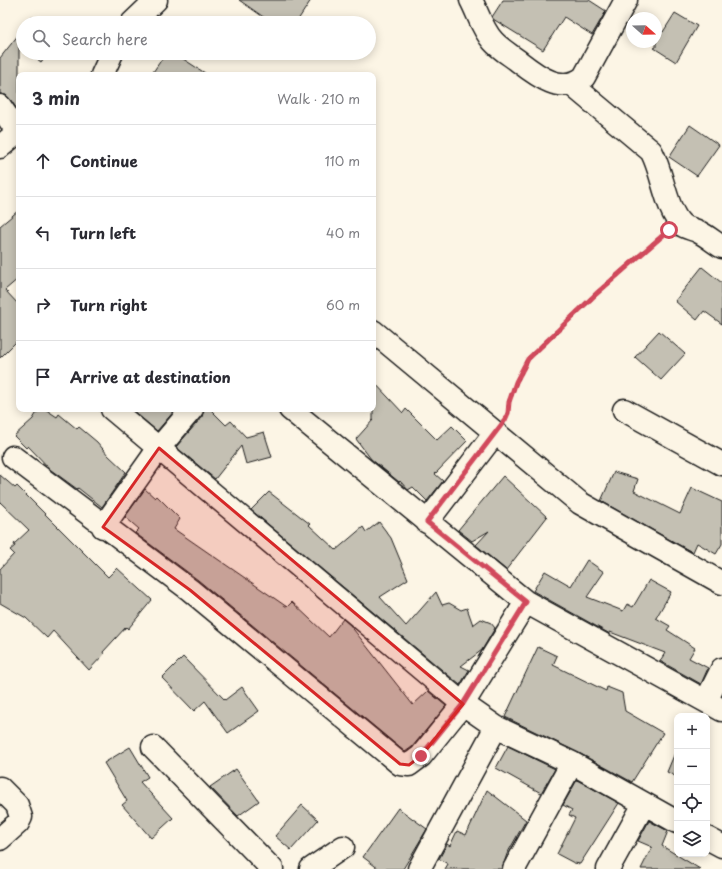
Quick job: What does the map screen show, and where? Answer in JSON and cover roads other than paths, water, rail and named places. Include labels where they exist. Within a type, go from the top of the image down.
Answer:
[{"type":"street","points":[[139,16],[156,0]]},
{"type":"street","points":[[471,0],[487,33],[500,47],[541,78],[555,84],[571,84],[579,82],[584,76],[626,0]]},
{"type":"street","points":[[103,72],[109,60]]},
{"type":"street","points":[[571,84],[651,151],[673,211],[683,226],[698,231],[722,247]]},
{"type":"street","points":[[0,106],[16,128]]},
{"type":"street","points":[[0,147],[16,134]]},
{"type":"street","points":[[376,334],[588,509],[722,583]]},
{"type":"street","points":[[624,410],[722,464]]},
{"type":"street","points":[[116,412],[463,704],[496,727],[572,763],[675,821]]},
{"type":"street","points":[[103,527],[159,448],[189,412]]},
{"type":"street","points":[[294,412],[526,602],[714,705],[722,669]]},
{"type":"street","points":[[427,522],[495,433]]},
{"type":"street","points":[[12,457],[103,527],[190,590],[400,764],[409,765],[421,756],[463,704],[526,602]]},
{"type":"street","points":[[419,869],[496,727]]},
{"type":"street","points":[[153,747],[272,869]]},
{"type":"street","points":[[514,869],[572,763]]},
{"type":"street","points":[[0,788],[17,805],[21,817],[18,823],[0,839]]},
{"type":"street","points":[[608,869],[644,804]]},
{"type":"street","points":[[710,840],[722,846]]},
{"type":"street","points":[[311,869],[343,847]]}]
